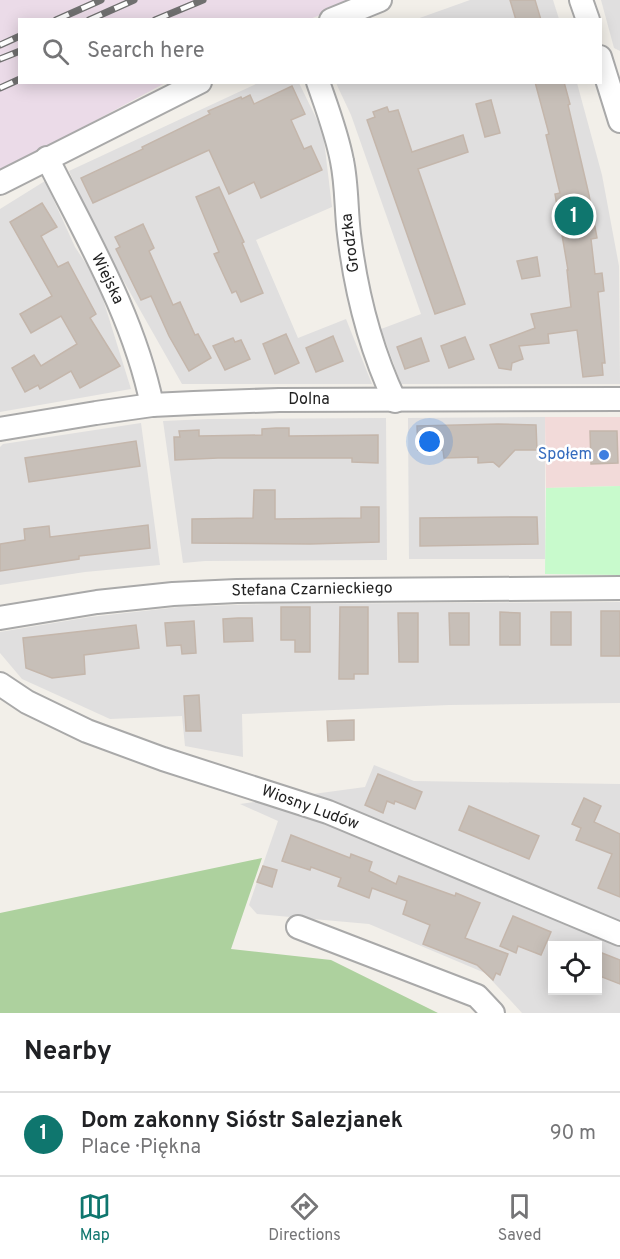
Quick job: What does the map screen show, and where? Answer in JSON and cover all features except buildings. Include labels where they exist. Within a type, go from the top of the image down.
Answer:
[{"type":"street","points":[[337,18],[380,0]]},
{"type":"street","points":[[581,0],[587,18]]},
{"type":"street","points":[[608,63],[620,121]]},
{"type":"street","points":[[0,183],[196,84]]},
{"type":"street","name":"Grodzka","points":[[319,84],[343,163],[349,233],[360,303],[365,323],[395,401]]},
{"type":"street","name":"Wiejska","points":[[47,158],[135,340],[152,405]]},
{"type":"street","name":"Dolna","points":[[0,429],[152,405],[279,400],[620,399]]},
{"type":"street","name":"Stefana Czarnieckiego","points":[[2,620],[97,602],[162,595],[237,591],[620,588]]},
{"type":"street","name":"Wiosny Ludów","points":[[0,684],[27,702],[87,731],[163,759],[328,812],[620,934]]},
{"type":"street","points":[[298,927],[477,996],[493,1013]]},
{"type":"shaded area","points":[[0,0],[358,0],[313,18],[18,18],[18,84],[163,84],[0,172]]},
{"type":"shaded area","points":[[470,0],[553,0],[559,18],[420,18]]},
{"type":"shaded area","points":[[601,0],[620,0],[620,51],[614,48]]},
{"type":"shaded area","points":[[256,84],[299,84],[323,132],[332,207],[256,240],[298,338],[346,319],[372,384],[182,384],[97,234],[69,171]]},
{"type":"shaded area","points":[[336,84],[577,84],[602,175],[619,266],[620,384],[401,384],[381,329],[421,314],[351,115]]},
{"type":"shaded area","points":[[45,181],[75,247],[102,296],[131,389],[0,412],[0,209]]},
{"type":"shaded area","points":[[545,417],[545,559],[409,559],[408,418]]},
{"type":"shaded area","points":[[545,417],[620,417],[620,486],[546,488]]},
{"type":"shaded area","points":[[386,418],[387,560],[183,563],[163,421]]},
{"type":"shaded area","points":[[141,423],[160,565],[85,572],[0,585],[0,447],[3,444]]},
{"type":"shaded area","points":[[620,602],[620,703],[449,705],[242,714],[243,757],[185,746],[182,716],[110,719],[22,679],[0,653],[0,632],[90,617],[179,607],[266,604]]},
{"type":"shaded area","points":[[374,765],[414,781],[620,784],[620,1013],[522,1013],[485,973],[369,924],[257,914],[249,905],[278,821],[240,804],[365,787]]},
{"type":"green space","points":[[620,486],[620,575],[545,574],[546,488]]},
{"type":"green space","points":[[262,858],[231,949],[331,960],[438,1013],[0,1013],[0,913]]},
{"type":"railway","points":[[60,18],[101,0]]},
{"type":"railway","points":[[94,18],[134,0]]},
{"type":"railway","points":[[160,18],[203,0]]},
{"type":"railway","points":[[0,45],[18,37]]},
{"type":"railway","points":[[0,59],[18,52]]},
{"type":"railway","points":[[0,88],[18,80]]},
{"type":"place","name":"Dom zakonny Sióstr Salezjanek","points":[[574,216]]},
{"type":"place","name":"Społem","points":[[604,455]]}]
